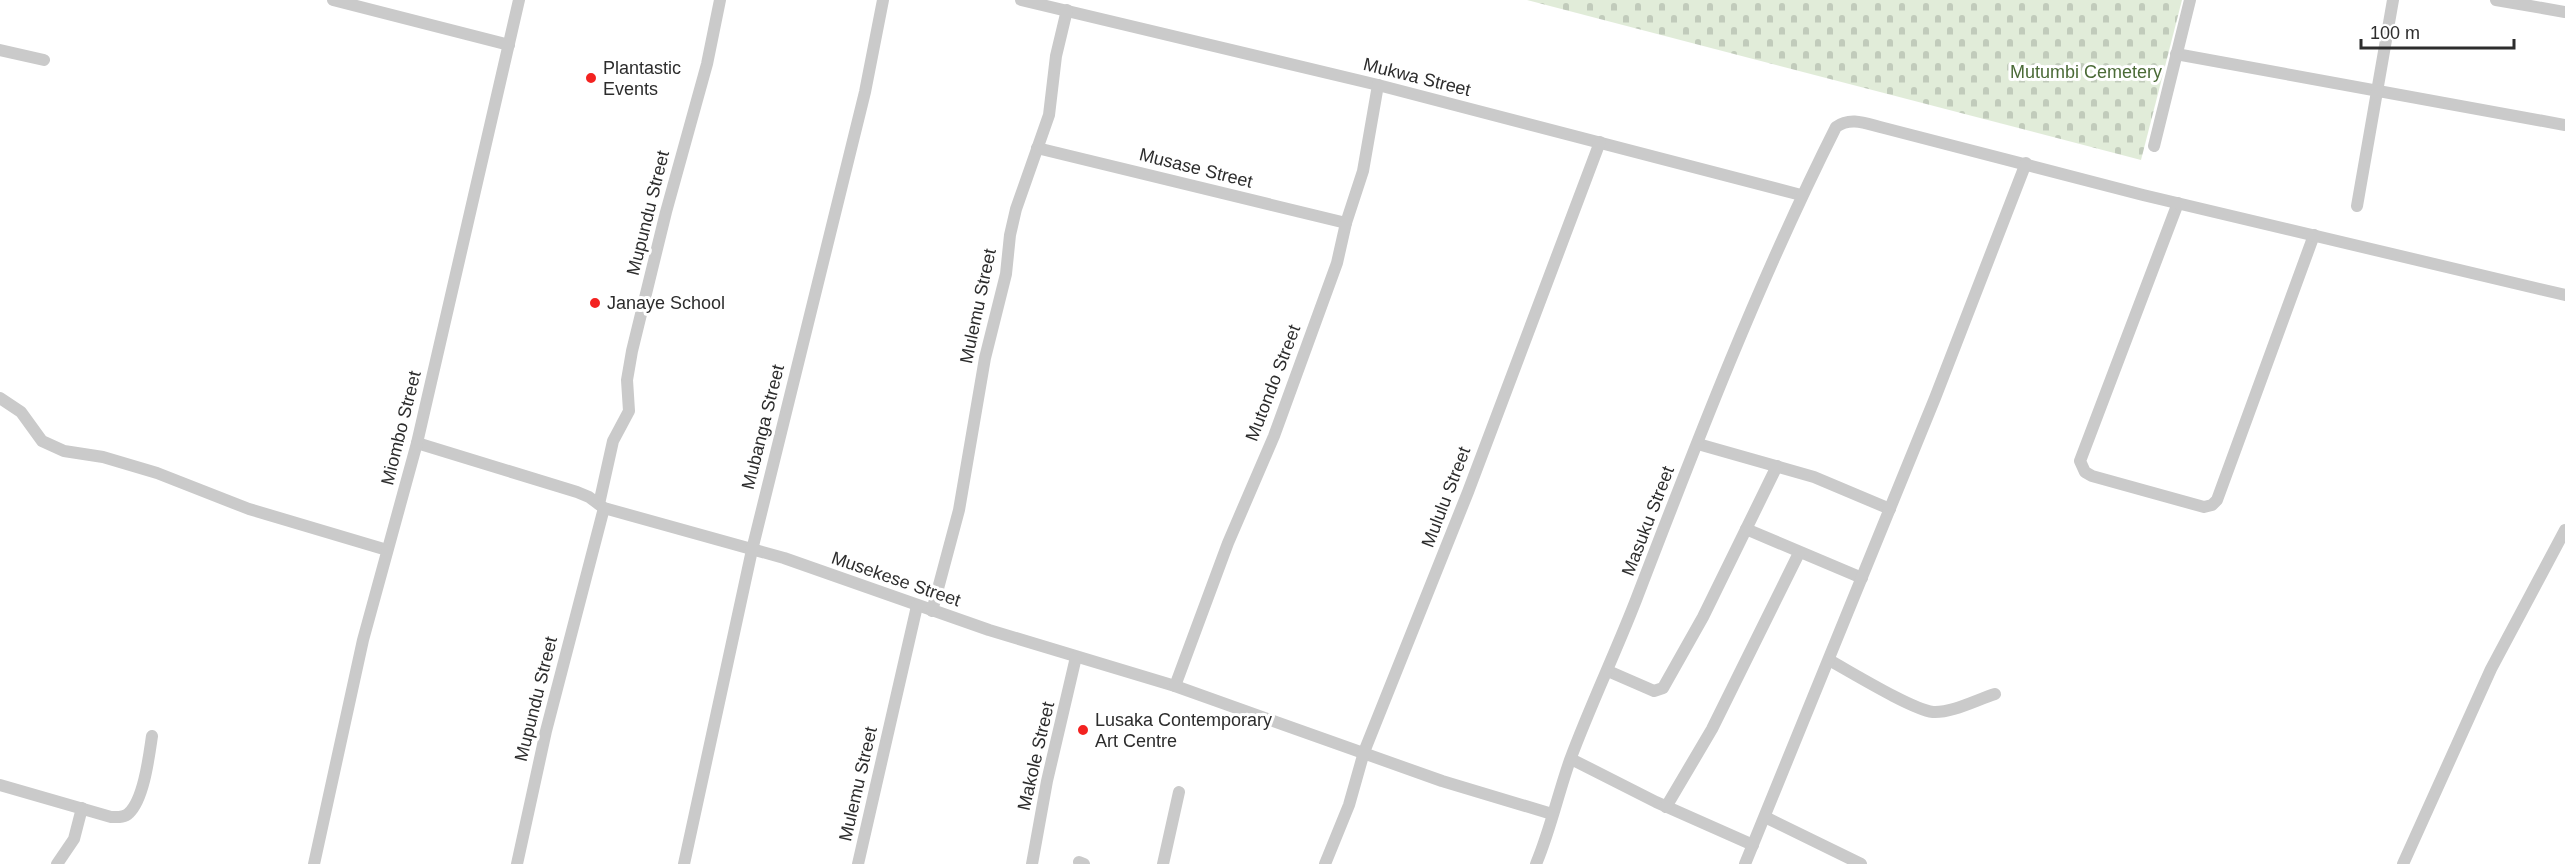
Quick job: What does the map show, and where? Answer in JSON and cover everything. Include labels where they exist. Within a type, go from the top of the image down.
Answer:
[{"type":"street","points":[[333,0],[509,45]]},
{"type":"street","name":"Miombo Street","points":[[314,864],[363,640],[417,443],[519,0]]},
{"type":"street","name":"Mupundu Street","points":[[517,864],[546,731],[602,506],[613,441],[629,411],[627,380],[632,351],[666,212],[707,64],[720,0]]},
{"type":"street","name":"Mubanga Street","points":[[684,864],[752,550],[865,92],[883,0]]},
{"type":"street","name":"Mukwa Street","points":[[1021,0],[1378,85],[1801,195]]},
{"type":"street","points":[[2154,146],[2190,0]]},
{"type":"street","points":[[2357,206],[2393,0]]},
{"type":"street","points":[[2496,0],[2565,12]]},
{"type":"street","name":"Mulemu Street","points":[[932,611],[959,510],[985,358],[1006,274],[1010,235],[1016,210],[1048,115],[1054,66],[1067,10]]},
{"type":"street","points":[[0,50],[44,60]]},
{"type":"street","points":[[2176,54],[2565,125]]},
{"type":"street","name":"Mutondo Street","points":[[1175,686],[1228,543],[1274,436],[1337,263],[1346,223],[1363,171],[1378,85]]},
{"type":"street","name":"Masuku Street","points":[[1536,864],[1571,759],[1698,444],[1801,195],[1836,127],[1850,120],[2178,203],[2565,295]]},
{"type":"street","name":"Mululu Street","points":[[1325,864],[1349,805],[1364,752],[1468,492],[1600,142]]},
{"type":"street","name":"Musase Street","points":[[1038,148],[1346,223]]},
{"type":"street","points":[[1750,862],[1753,845],[1890,509],[2026,163]]},
{"type":"street","points":[[2178,203],[2080,461],[2085,472],[2092,476],[2204,507],[2212,505],[2217,500],[2314,235]]},
{"type":"street","points":[[0,398],[21,412],[42,441],[64,451],[104,457],[249,508],[387,550]]},
{"type":"street","name":"Musekese Street","points":[[417,443],[578,492],[602,506],[784,558],[917,606],[1175,686],[1442,781],[1552,814]]},
{"type":"street","points":[[1698,444],[1814,477],[1890,509]]},
{"type":"street","points":[[1608,671],[1654,691],[1663,688],[1703,617],[1777,466]]},
{"type":"street","points":[[1746,529],[1862,578]]},
{"type":"street","points":[[2403,864],[2491,669],[2565,530]]},
{"type":"street","points":[[1666,807],[1712,729],[1799,553]]},
{"type":"street","name":"Mulemu Street","points":[[858,864],[917,606]]},
{"type":"street","name":"Makole Street","points":[[1032,864],[1047,781],[1076,657]]},
{"type":"street","points":[[1829,660],[1916,706],[1933,712],[1944,711],[1995,694]]},
{"type":"street","points":[[0,785],[120,818],[129,813],[137,802],[145,777],[153,736]]},
{"type":"street","points":[[1571,759],[1666,807],[1753,845]]},
{"type":"street","points":[[1163,864],[1179,792]]},
{"type":"street","points":[[57,864],[74,839],[82,808]]},
{"type":"street","points":[[1765,817],[1861,864]]},
{"type":"green space","name":"Mutumbi Cemetery","points":[[1527,0],[2182,0],[2141,160]]},
{"type":"place","name":"Plantastic Events","points":[[591,78]]},
{"type":"place","name":"Janaye School","points":[[595,303]]},
{"type":"place","name":"Lusaka Contemporary Art Centre","points":[[1083,730]]}]
